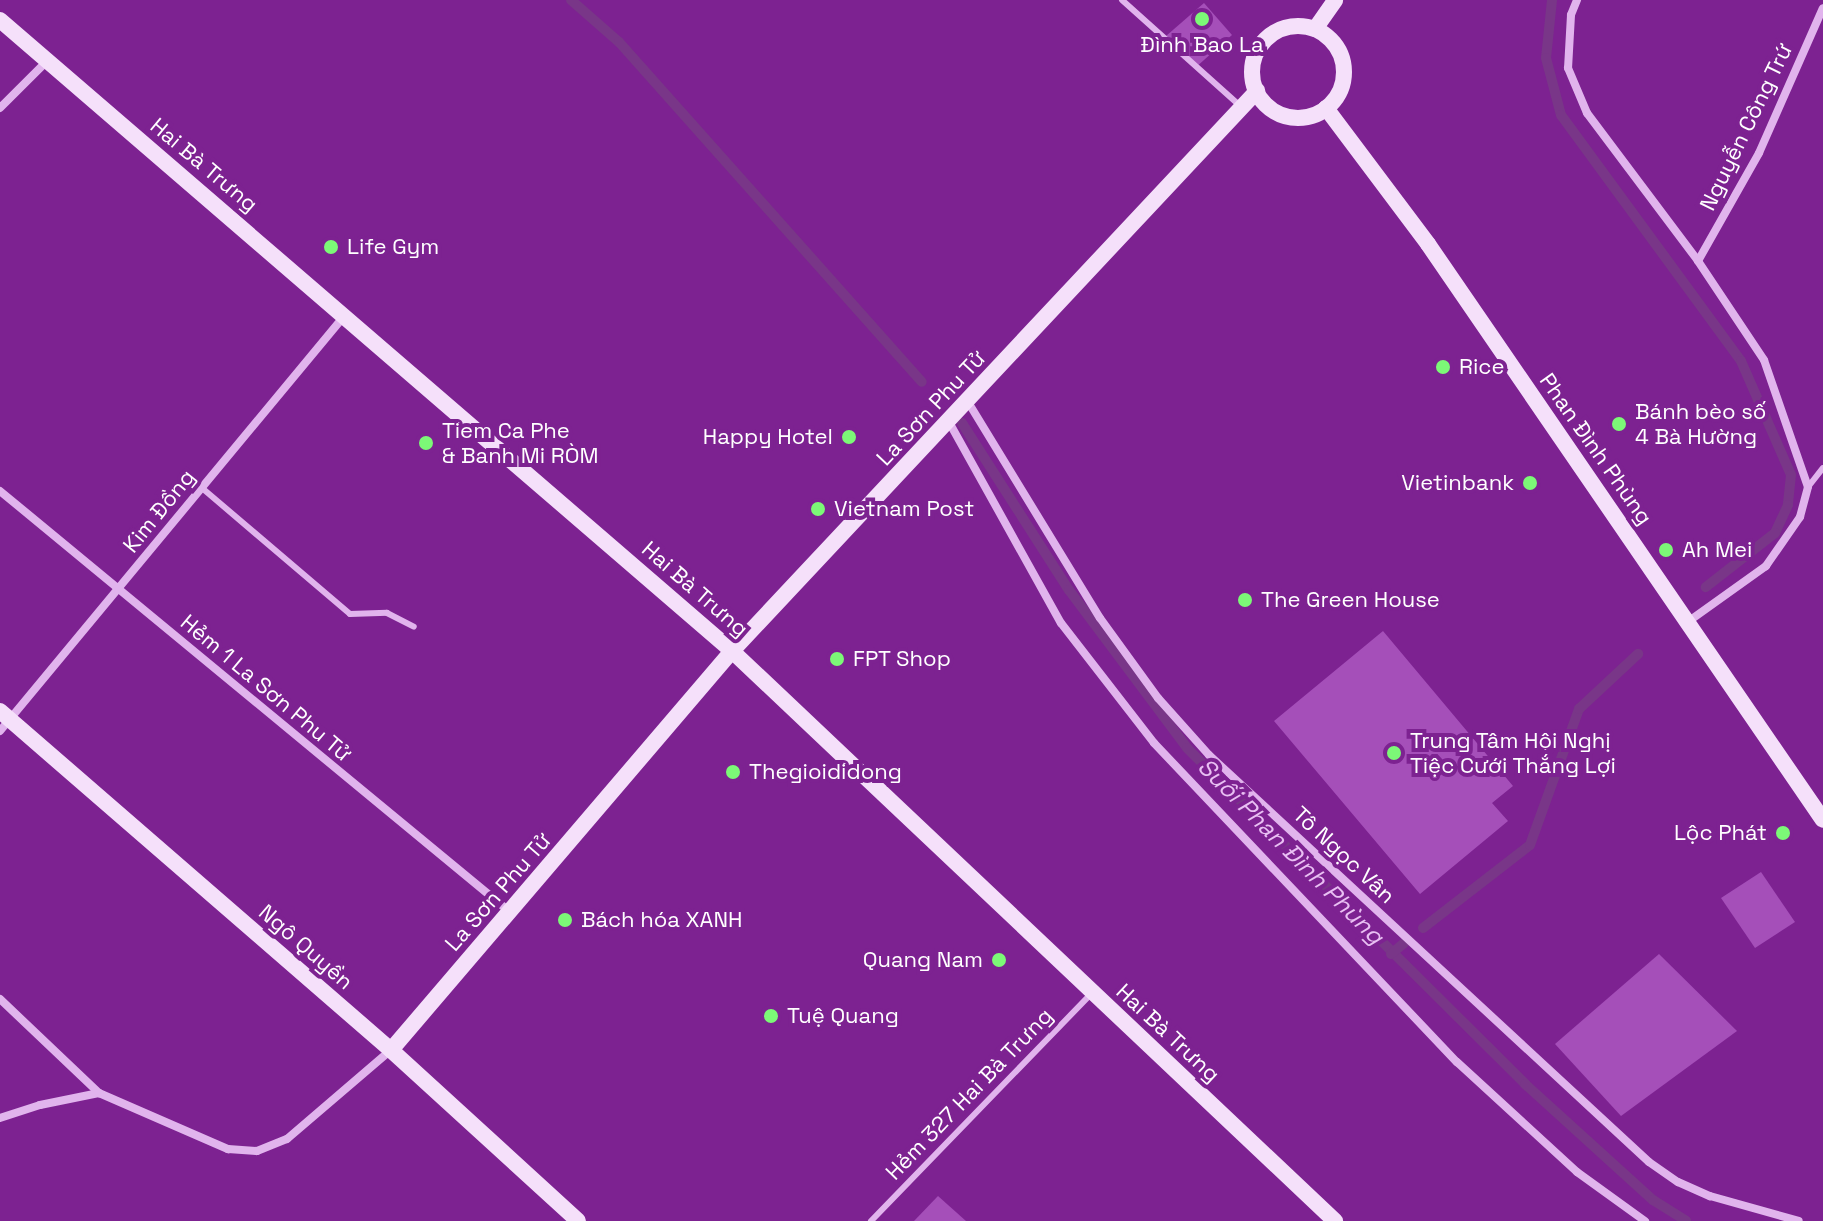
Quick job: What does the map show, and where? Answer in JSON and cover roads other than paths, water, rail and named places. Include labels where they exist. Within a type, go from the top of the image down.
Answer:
[{"type":"street","points":[[1315,29],[1335,0]]},
{"type":"street","name":"Nguyễn Công Trứ","points":[[1577,0],[1571,15],[1568,68],[1587,113],[1698,261],[1764,360],[1808,487]]},
{"type":"street","name":"Nguyễn Công Trứ","points":[[1698,261],[1759,153],[1823,8]]},
{"type":"street","name":"Hai Bà Trưng","points":[[0,20],[346,314],[732,651],[1335,1221]]},
{"type":"street","points":[[1285,28],[1315,29],[1329,37],[1339,50],[1344,65],[1338,96],[1312,116],[1295,117],[1266,105],[1257,91],[1253,60],[1271,35],[1285,28]]},
{"type":"street","points":[[0,108],[47,61]]},
{"type":"street","name":"La Sơn Phu Tử","points":[[391,1050],[732,651],[1257,91]]},
{"type":"street","name":"Phan Đình Phùng","points":[[1326,108],[1428,244],[1823,820]]},
{"type":"street","name":"Kim Đồng","points":[[4,721],[119,589],[346,314]]},
{"type":"street","name":"Tô Ngọc Vân","points":[[968,402],[1100,618],[1158,698],[1209,755],[1649,1162],[1678,1182],[1710,1196],[1799,1221]]},
{"type":"street","points":[[949,422],[1061,623],[1154,743],[1457,1062],[1577,1172],[1645,1221]]},
{"type":"street","points":[[1689,621],[1766,566],[1800,517],[1808,487]]},
{"type":"street","name":"Hẻm 1 La Sơn Phu Tử","points":[[0,491],[510,912]]},
{"type":"street","name":"Ngô Quyền","points":[[4,721],[391,1050],[578,1221]]},
{"type":"street","points":[[0,999],[99,1093],[228,1149],[257,1151],[287,1139],[391,1050]]},
{"type":"street","points":[[0,1118],[40,1105],[99,1093]]},
{"type":"lane","points":[[1122,0],[1242,107]]},
{"type":"lane","points":[[1808,487],[1823,468]]},
{"type":"lane","points":[[202,488],[318,590],[350,614],[387,613],[414,627]]},
{"type":"lane","name":"Hẻm 327 Hai Bà Trưng","points":[[871,1221],[1093,992]]},
{"type":"waterway","points":[[571,0],[619,42],[922,382]]},
{"type":"waterway","points":[[1552,0],[1546,58],[1561,115],[1741,361],[1791,475],[1788,505],[1775,533],[1706,587]]},
{"type":"waterway","name":"Suối Phan Đình Phùng","points":[[962,423],[1069,590],[1187,748],[1525,1084],[1653,1200],[1686,1221]]},
{"type":"waterway","points":[[1423,928],[1530,845],[1579,709],[1638,654]]},
{"type":"waterway","points":[[1391,954],[1404,943]]},
{"type":"place","name":"Đình Bao La","points":[[1202,19]]},
{"type":"place","name":"Life Gym","points":[[331,247]]},
{"type":"place","name":"Rice","points":[[1443,367]]},
{"type":"place","name":"Bánh bèo số 4 Bà Hường","points":[[1619,424]]},
{"type":"place","name":"Happy Hotel","points":[[849,437]]},
{"type":"place","name":"Tiem Ca Phe & Banh Mi RÒM","points":[[426,443]]},
{"type":"place","name":"Vietinbank","points":[[1530,483]]},
{"type":"place","name":"Vietnam Post","points":[[818,509]]},
{"type":"place","name":"Ah Mei","points":[[1666,550]]},
{"type":"place","name":"The Green House","points":[[1245,600]]},
{"type":"place","name":"FPT Shop","points":[[837,659]]},
{"type":"place","name":"Trung Tâm Hội Nghị Tiệc Cưới Thắng Lợi","points":[[1394,753]]},
{"type":"place","name":"Thegioididong","points":[[733,772]]},
{"type":"place","name":"Lộc Phát","points":[[1783,833]]},
{"type":"place","name":"Bách hóa XANH","points":[[565,920]]},
{"type":"place","name":"Quang Nam","points":[[999,960]]},
{"type":"place","name":"Tuệ Quang","points":[[771,1016]]}]
